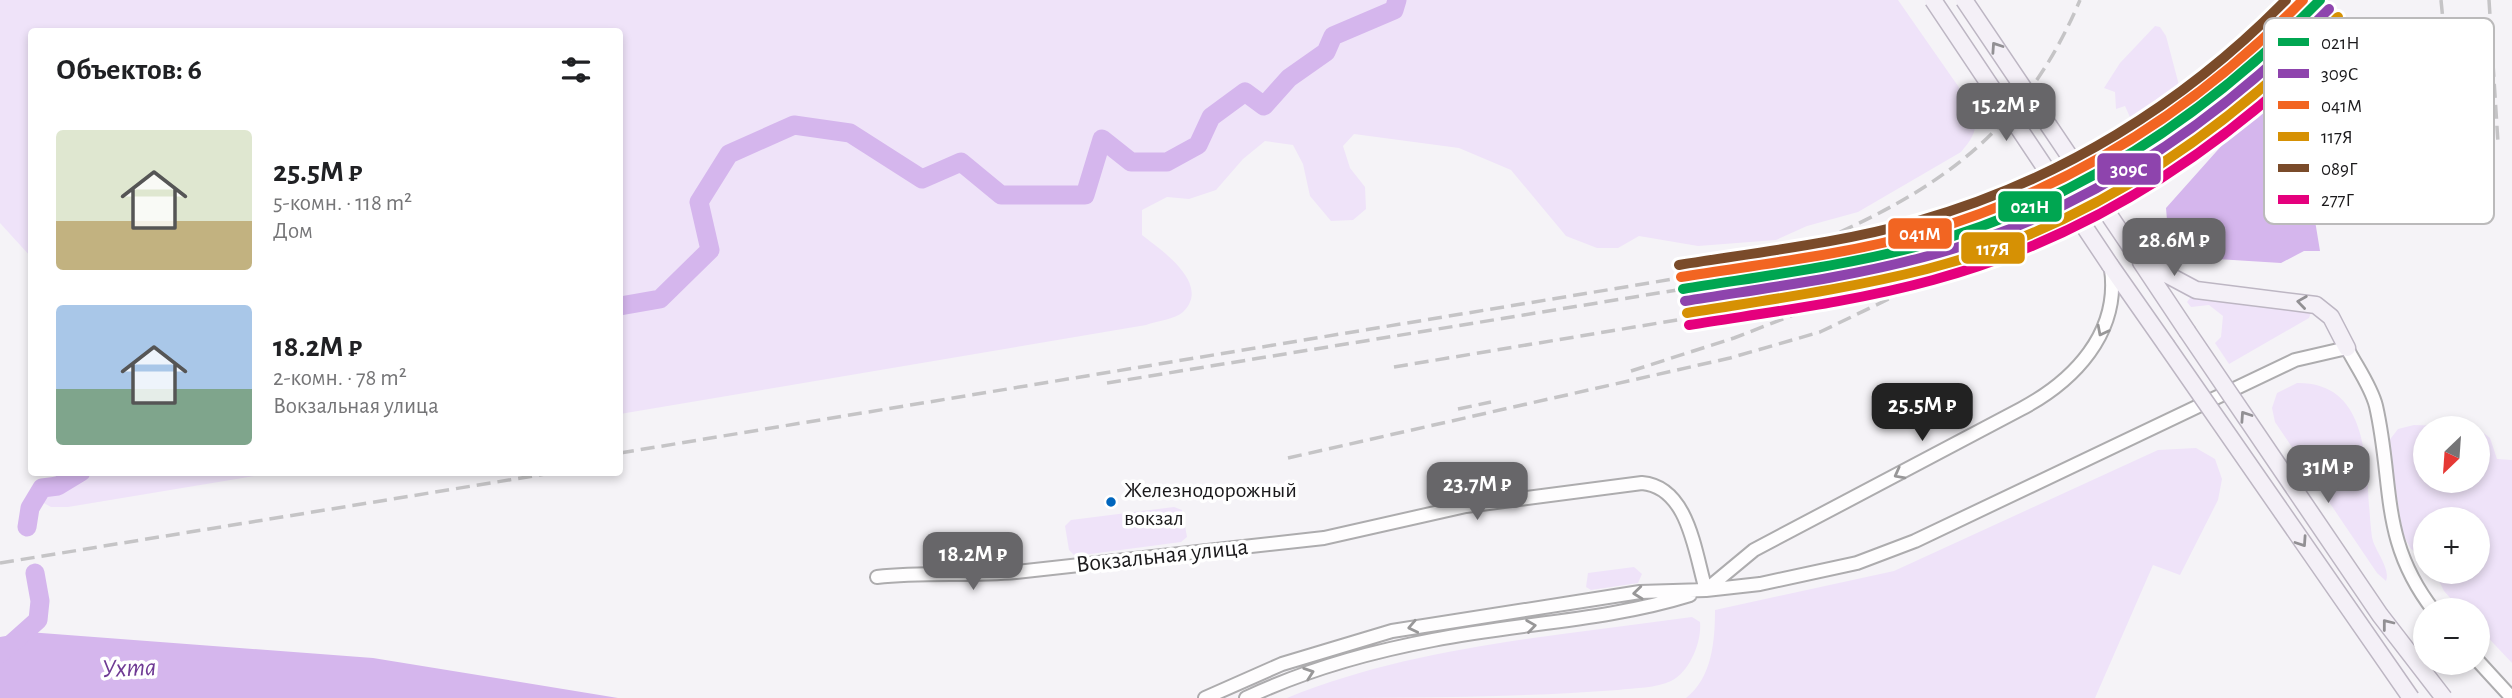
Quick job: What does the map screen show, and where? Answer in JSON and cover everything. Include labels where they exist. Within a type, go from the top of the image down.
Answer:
[{"type":"main road","points":[[1933,0],[2110,265],[2411,698]]},
{"type":"main road","points":[[1964,0],[2380,615],[2444,698]]},
{"type":"main road","points":[[2130,246],[2166,274],[2196,290],[2316,304],[2331,317],[2347,348]]},
{"type":"street","points":[[1246,698],[1289,680],[1361,656],[1434,639],[1640,610],[1706,590],[1754,551],[2021,410],[2050,391],[2077,366],[2101,333],[2113,303],[2110,265]]},
{"type":"street","points":[[1205,698],[1282,664],[1418,626],[1640,592],[1706,590],[1799,577],[1894,550],[2295,360],[2347,348],[2376,404],[2392,530],[2414,586],[2424,598]]},
{"type":"street","name":"Вокзальная улица","points":[[877,577],[924,573],[993,574],[1324,538],[1466,506],[1633,483],[1652,483],[1667,490],[1678,505],[1706,590]]},
{"type":"street","points":[[2490,674],[2512,698]]},
{"type":"shaded area","points":[[0,0],[1898,0],[1974,109],[1975,122],[1972,137],[1961,152],[1858,212],[1807,226],[1776,240],[1698,246],[1639,236],[1618,248],[1597,248],[1566,236],[1511,170],[1459,148],[1354,134],[1343,146],[1350,168],[1365,187],[1366,209],[1353,220],[1331,221],[1310,196],[1303,164],[1293,145],[1265,141],[1243,159],[1216,190],[1189,199],[1167,197],[1142,210],[1142,235],[1171,259],[1188,279],[1192,290],[1190,301],[1183,312],[1175,316],[1146,325],[623,413],[623,28],[28,28],[28,254],[0,223]]},
{"type":"shaded area","points":[[2155,26],[2160,27],[2166,36],[2180,89],[2163,109],[2134,126],[2125,106],[2116,109],[2115,92],[2104,88],[2120,63]]},
{"type":"shaded area","points":[[2193,294],[2312,310],[2309,318],[2229,364],[2215,343],[2221,337],[2223,316],[2209,305],[2191,307],[2187,302]]},
{"type":"shaded area","points":[[2297,383],[2323,387],[2341,399],[2354,417],[2362,439],[2366,463],[2372,537],[2386,570],[2386,581],[2377,573],[2275,422],[2272,408],[2277,393]]},
{"type":"shaded area","points":[[2413,425],[2413,494],[2490,494],[2490,438],[2497,459],[2512,460],[2512,663],[2490,640],[2490,598],[2450,598],[2440,584],[2490,584],[2490,507],[2413,507],[2413,550],[2403,535],[2388,442],[2398,429]]},
{"type":"shaded area","points":[[2196,448],[2215,459],[2222,479],[2218,500],[2180,575],[2153,565],[2095,698],[1686,698],[1695,690],[1707,670],[1713,646],[1715,610],[1894,571],[2158,450]]},
{"type":"shaded area","points":[[54,476],[255,476],[68,507],[51,507],[40,501],[38,486]]},
{"type":"shaded area","points":[[1174,507],[1182,510],[1187,537],[1181,542],[1075,556],[1069,550],[1065,526],[1071,520]]},
{"type":"shaded area","points":[[1634,567],[1642,574],[1638,583],[1591,590],[1586,587],[1588,573]]},
{"type":"shaded area","points":[[1692,617],[1700,622],[1699,638],[1693,655],[1678,677],[1659,685],[1536,695],[1287,698],[1335,680],[1435,655],[1538,637]]},
{"type":"water","points":[[2264,98],[2264,224],[2316,224],[2320,251],[2304,251],[2281,263],[2217,259],[2167,220],[2166,208]]},
{"type":"water","name":"Ухта","points":[[28,632],[373,658],[618,698],[0,698],[0,637]]},
{"type":"waterway","points":[[623,305],[660,299],[710,250],[699,202],[729,154],[794,125],[850,133],[922,179],[961,162],[1001,195],[1085,195],[1102,139],[1131,162],[1167,162],[1198,145],[1211,117],[1245,92],[1264,106],[1289,78],[1326,52],[1333,36],[1394,10],[1397,0]]},
{"type":"waterway","points":[[27,527],[30,508],[42,488],[58,486],[74,476]]},
{"type":"waterway","points":[[0,654],[38,620],[40,601],[35,573]]},
{"type":"railway","points":[[1840,232],[1919,190],[1953,167],[1984,141],[2038,79],[2080,0]]},
{"type":"railway","points":[[2441,0],[2443,18]]},
{"type":"railway","points":[[2489,0],[2490,18]]},
{"type":"railway","points":[[1288,458],[1730,358],[1820,332],[2001,245],[2165,154],[2225,109],[2264,71]]},
{"type":"railway","points":[[2494,79],[2498,143]]},
{"type":"railway","points":[[623,453],[1861,248],[1947,229]]},
{"type":"railway","points":[[1631,371],[1734,338],[2009,231]]},
{"type":"railway","points":[[1394,367],[1743,309],[1836,288]]},
{"type":"railway","points":[[1107,383],[1683,289]]},
{"type":"railway","points":[[1458,409],[1491,402]]},
{"type":"railway","points":[[0,563],[533,476]]},
{"type":"transit line","name":"089Г","points":[[2268,18],[2286,0]]},
{"type":"transit line","name":"041М","points":[[2285,18],[2303,0]]},
{"type":"transit line","name":"021Н","points":[[2301,18],[2320,0]]},
{"type":"transit line","name":"309С","points":[[2320,18],[2329,9]]},
{"type":"transit line","name":"089Г","points":[[1679,265],[1889,229],[1970,204],[2021,184],[2070,161],[2162,105],[2205,73],[2264,21]]},
{"type":"transit line","name":"041М","points":[[1681,277],[1893,241],[1976,215],[2029,194],[2128,141],[2219,76],[2264,38]]},
{"type":"transit line","name":"021Н","points":[[1683,289],[1804,270],[1894,252],[1980,227],[2035,205],[2088,179],[2138,149],[2186,116],[2264,53]]},
{"type":"transit line","name":"309С","points":[[1685,301],[1805,282],[1895,264],[1982,239],[2038,217],[2092,191],[2143,161],[2193,127],[2264,70]]},
{"type":"transit line","name":"117Я","points":[[1687,313],[1807,294],[1927,269],[1986,251],[2043,229],[2097,202],[2149,171],[2200,137],[2264,86]]},
{"type":"transit line","name":"277Г","points":[[1689,325],[1903,288],[1993,261],[2104,212],[2157,181],[2207,147],[2264,102]]},
{"type":"place","name":"Железнодорожный вокзал","points":[[1111,502]]}]
